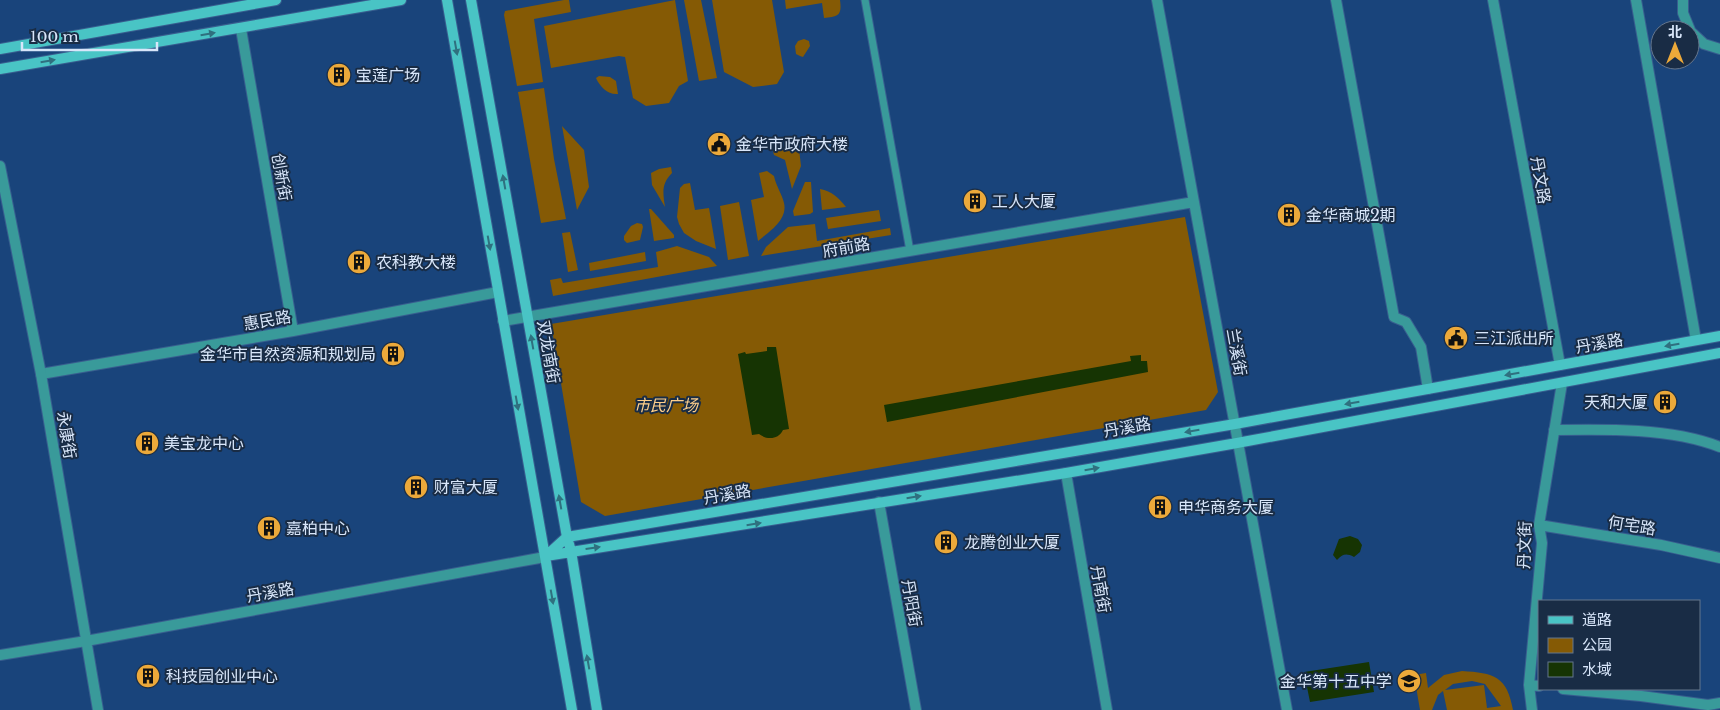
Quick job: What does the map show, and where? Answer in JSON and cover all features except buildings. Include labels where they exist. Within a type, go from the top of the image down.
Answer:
[{"type":"main road","points":[[0,50],[229,4],[276,0]]},
{"type":"main road","points":[[0,69],[401,0]]},
{"type":"main road","points":[[447,0],[572,710]]},
{"type":"main road","name":"双龙南街","points":[[471,0],[566,537],[571,552],[596,710]]},
{"type":"main road","name":"丹溪路","points":[[566,537],[1234,424],[1720,336]]},
{"type":"main road","name":"丹溪路","points":[[545,556],[731,528],[879,502],[1066,473],[1720,353]]},
{"type":"main road","points":[[545,556],[566,537]]},
{"type":"street","points":[[865,0],[910,251]]},
{"type":"street","name":"兰溪街","points":[[1156,0],[1286,710]]},
{"type":"street","points":[[1336,0],[1394,318],[1406,322],[1421,347],[1428,389]]},
{"type":"street","name":"丹文路","points":[[1492,0],[1560,365]]},
{"type":"street","points":[[1636,0],[1696,340]]},
{"type":"street","points":[[1683,0],[1683,13],[1686,20]]},
{"type":"street","name":"创新街","points":[[240,29],[293,331]]},
{"type":"street","points":[[1700,40],[1704,44],[1720,49]]},
{"type":"street","name":"永康街","points":[[0,166],[42,374],[98,710]]},
{"type":"street","name":"府前路","points":[[503,322],[1194,202]]},
{"type":"street","name":"惠民路","points":[[42,374],[293,331],[498,292]]},
{"type":"street","name":"丹文街","points":[[1539,600],[1542,543],[1539,525],[1562,382]]},
{"type":"street","points":[[1554,430],[1606,429],[1661,433],[1720,447]]},
{"type":"street","name":"丹南街","points":[[1066,473],[1107,710]]},
{"type":"street","name":"丹阳街","points":[[879,502],[916,710]]},
{"type":"street","name":"何宅路","points":[[1539,525],[1661,545],[1720,558]]},
{"type":"street","name":"丹溪路","points":[[0,655],[86,641],[545,556]]},
{"type":"street","name":"丹文街","points":[[1532,710],[1538,614]]},
{"type":"street","points":[[1574,690],[1708,705],[1720,704]]},
{"type":"green space","points":[[569,0],[571,12],[534,19],[543,82],[517,86],[504,15],[505,11]]},
{"type":"green space","points":[[675,0],[688,81],[679,86],[669,103],[646,106],[633,98],[625,57],[619,56],[551,68],[544,26]]},
{"type":"green space","points":[[684,0],[701,0],[717,78],[699,81]]},
{"type":"green space","points":[[712,0],[772,0],[784,72],[777,84],[753,87],[724,72]]},
{"type":"green space","points":[[785,0],[840,0],[840,12],[836,16],[824,18],[822,3],[786,9]]},
{"type":"green space","points":[[804,39],[809,41],[810,46],[803,57],[796,54],[795,46],[798,41]]},
{"type":"green space","points":[[599,76],[610,77],[616,81],[618,94],[608,92],[602,87],[596,78]]},
{"type":"green space","points":[[544,88],[554,159],[566,219],[541,223],[518,92]]},
{"type":"green space","points":[[562,126],[584,150],[589,187],[577,210]]},
{"type":"green space","points":[[772,147],[799,149],[801,166],[792,189],[785,160],[774,155]]},
{"type":"green space","points":[[671,167],[672,173],[666,181],[664,189],[665,207],[652,185],[651,173],[659,169]]},
{"type":"green space","points":[[767,171],[774,176],[784,203],[784,209],[777,225],[758,241],[751,200],[764,197],[759,173]]},
{"type":"green space","points":[[805,182],[811,182],[813,212],[794,216],[793,211]]},
{"type":"green space","points":[[690,183],[695,210],[709,208],[716,249],[696,241],[684,233],[679,224],[677,217],[680,188],[684,184]]},
{"type":"green space","points":[[820,189],[835,195],[846,207],[822,210]]},
{"type":"green space","points":[[739,202],[749,256],[728,260],[720,206]]},
{"type":"green space","points":[[649,209],[674,235],[674,238],[654,241]]},
{"type":"green space","points":[[879,210],[881,221],[828,229],[826,218]]},
{"type":"green space","name":"市民广场","points":[[1185,217],[1218,392],[1206,410],[605,516],[581,502],[551,324]]},
{"type":"green space","points":[[637,223],[642,224],[643,227],[640,240],[627,243],[624,240],[624,236],[631,226]]},
{"type":"green space","points":[[815,224],[817,241],[890,228],[891,235],[761,256],[766,247],[788,227]]},
{"type":"green space","points":[[570,232],[578,270],[568,272],[562,233]]},
{"type":"green space","points":[[677,246],[709,257],[717,266],[553,296],[550,280],[561,278],[563,283],[658,267],[656,252]]},
{"type":"green space","points":[[645,252],[646,261],[590,271],[589,263]]},
{"type":"green space","points":[[1462,671],[1483,673],[1497,678],[1507,690],[1513,710],[1447,710],[1443,691],[1438,695],[1432,710],[1420,710],[1414,675],[1426,673],[1428,688],[1444,675]],"holes":[[[1472,681],[1485,684],[1501,706],[1487,708],[1484,685],[1445,690],[1453,684]]]},
{"type":"water","points":[[767,347],[776,347],[789,429],[783,430],[778,436],[772,438],[759,434],[752,435],[738,354],[767,351]]},
{"type":"water","points":[[1141,355],[1141,361],[1147,361],[1148,372],[887,422],[884,405],[1131,361],[1130,356]]},
{"type":"water","points":[[1350,536],[1358,539],[1362,545],[1360,552],[1354,557],[1345,555],[1337,560],[1333,555],[1339,539]]},
{"type":"water","points":[[1369,662],[1374,692],[1310,702],[1304,672]]},
{"type":"place","name":"宝莲广场","points":[[339,75]]},
{"type":"place","name":"金华市政府大楼","points":[[719,144]]},
{"type":"place","name":"工人大厦","points":[[975,201]]},
{"type":"place","name":"金华商城2期","points":[[1289,215]]},
{"type":"place","name":"农科教大楼","points":[[359,262]]},
{"type":"place","name":"三江派出所","points":[[1456,338]]},
{"type":"place","name":"金华市自然资源和规划局","points":[[393,354]]},
{"type":"place","name":"天和大厦","points":[[1665,402]]},
{"type":"place","name":"美宝龙中心","points":[[147,443]]},
{"type":"place","name":"财富大厦","points":[[416,487]]},
{"type":"place","name":"申华商务大厦","points":[[1160,507]]},
{"type":"place","name":"嘉柏中心","points":[[269,528]]},
{"type":"place","name":"龙腾创业大厦","points":[[946,542]]},
{"type":"place","name":"科技园创业中心","points":[[148,676]]},
{"type":"place","name":"金华第十五中学","points":[[1409,681]]}]
